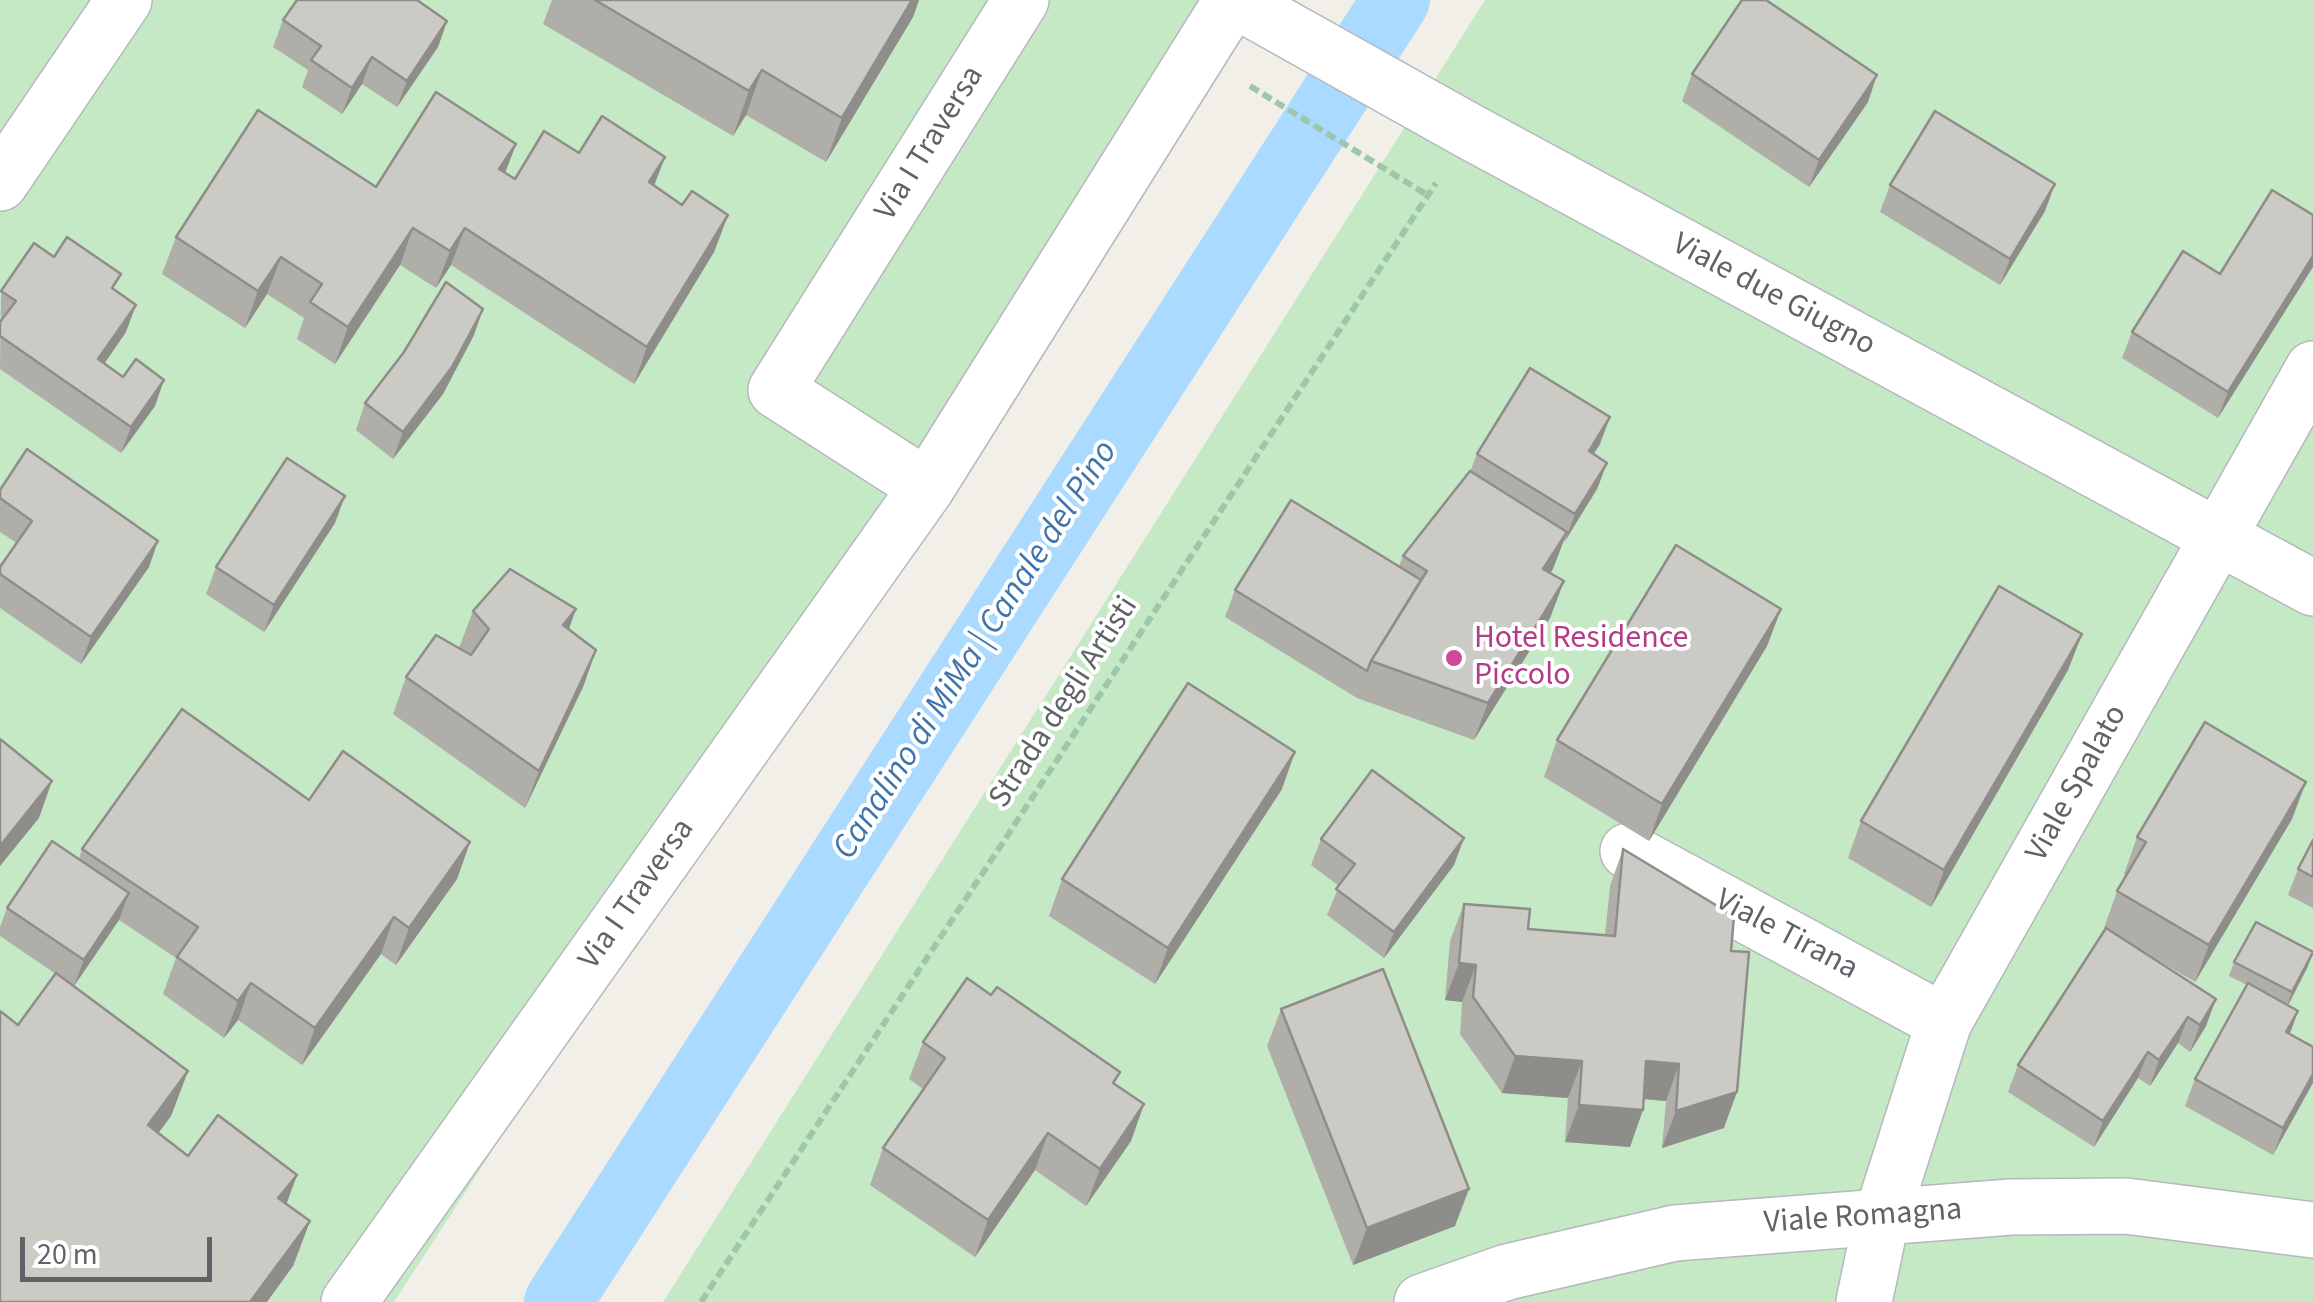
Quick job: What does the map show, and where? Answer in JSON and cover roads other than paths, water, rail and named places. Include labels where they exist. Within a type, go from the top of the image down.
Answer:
[{"type":"street","points":[[0,183],[124,0]]},
{"type":"street","name":"Via I Traversa","points":[[927,488],[776,390],[1022,0]]},
{"type":"street","name":"Via I Traversa","points":[[349,1302],[927,488],[1234,0]]},
{"type":"street","name":"Viale due Giugno","points":[[1234,0],[2313,588]]},
{"type":"street","name":"Viale Spalato","points":[[1864,1302],[1882,1216],[1944,1022],[2313,369]]},
{"type":"street","name":"Viale Tirana","points":[[1628,850],[1944,1022]]},
{"type":"street","name":"Viale Romagna","points":[[1422,1302],[1506,1272],[1675,1232],[2011,1207],[2126,1206],[2313,1230]]},
{"type":"waterway","name":"Canalino di MiMa | Canale del Pino","points":[[558,1302],[1396,0]]},
{"type":"place","name":"Hotel Residence Piccolo","points":[[1454,658]]}]
